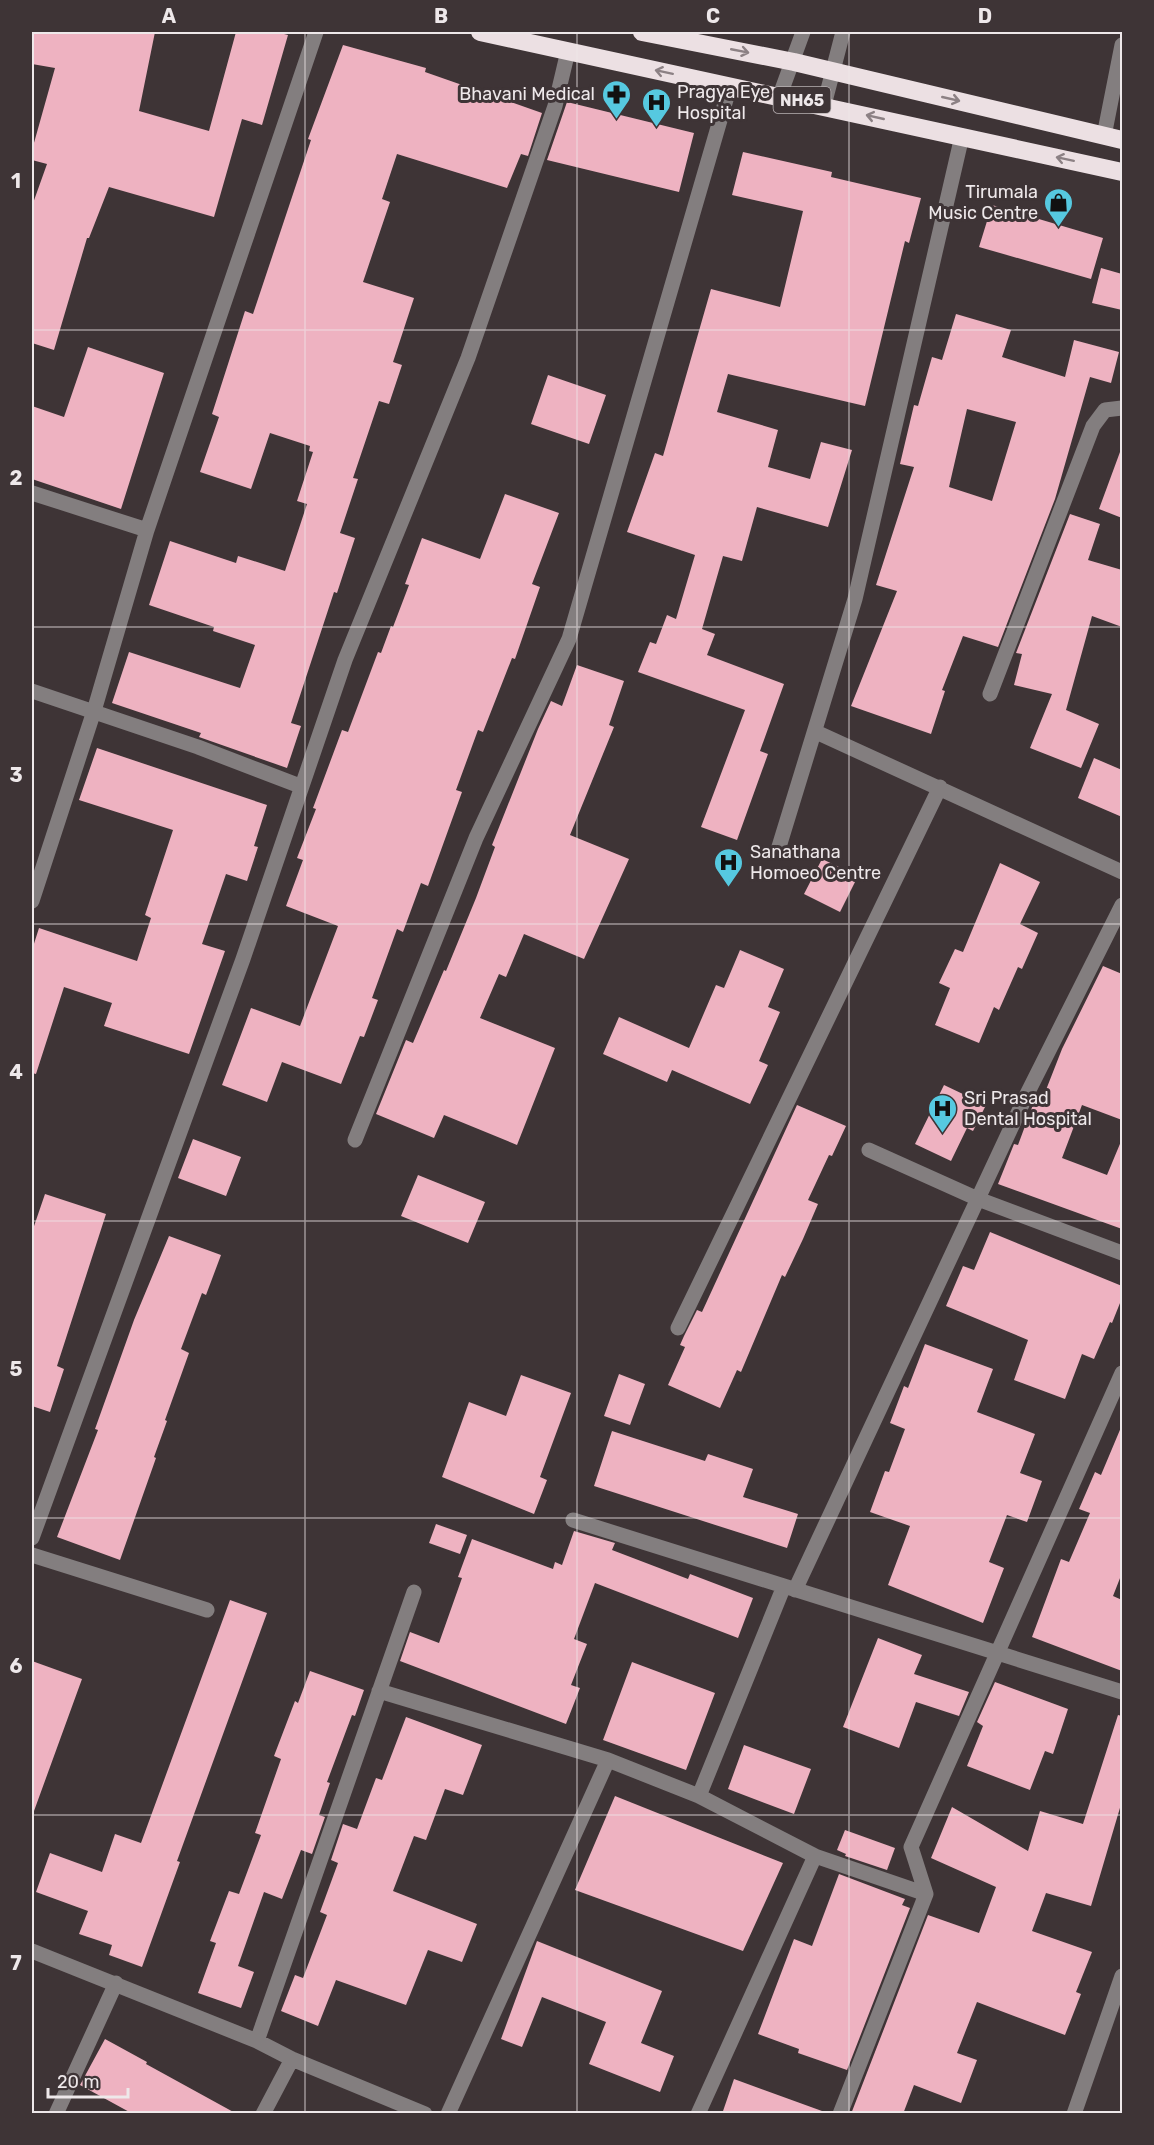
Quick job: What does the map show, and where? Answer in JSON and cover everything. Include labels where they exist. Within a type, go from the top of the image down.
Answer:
[{"type":"highway","name":"NH65","points":[[480,32],[780,95],[1122,172]]},
{"type":"highway","name":"NH65","points":[[642,32],[794,62],[1122,140]]},
{"type":"street","points":[[32,901],[94,711],[147,530],[316,32]]},
{"type":"street","points":[[780,95],[794,62],[803,32]]},
{"type":"street","points":[[824,105],[843,32]]},
{"type":"street","points":[[1104,136],[1122,45]]},
{"type":"street","points":[[32,1539],[243,959],[300,786],[345,660],[468,358],[555,106],[568,51]]},
{"type":"street","points":[[355,1140],[476,838],[569,639],[730,86]]},
{"type":"street","points":[[778,850],[855,599],[962,136]]},
{"type":"street","points":[[990,694],[1093,426],[1105,410],[1122,408]]},
{"type":"street","points":[[32,492],[147,530]]},
{"type":"street","points":[[32,691],[198,747],[300,786]]},
{"type":"street","points":[[816,732],[1122,872]]},
{"type":"street","points":[[678,1328],[940,787]]},
{"type":"street","points":[[699,1796],[790,1588],[1122,905]]},
{"type":"street","points":[[869,1150],[978,1199],[1122,1253]]},
{"type":"street","points":[[840,2114],[926,1894],[911,1847],[1122,1373]]},
{"type":"street","points":[[573,1520],[1122,1692]]},
{"type":"street","points":[[32,1555],[207,1610]]},
{"type":"street","points":[[257,2041],[414,1592]]},
{"type":"street","points":[[379,1691],[608,1760],[699,1796],[815,1856],[926,1894]]},
{"type":"street","points":[[448,2114],[608,1760]]},
{"type":"street","points":[[698,2114],[815,1856]]},
{"type":"street","points":[[32,1951],[257,2041],[292,2059],[425,2114]]},
{"type":"street","points":[[56,2114],[116,1983]]},
{"type":"street","points":[[1074,2114],[1121,1984]]},
{"type":"street","points":[[263,2114],[292,2059]]},
{"type":"building","points":[[32,32],[155,32],[139,111],[209,131],[236,32],[276,32],[288,35],[262,125],[242,119],[214,217],[109,187],[89,238],[87,238],[54,350],[32,343],[32,206],[47,164],[32,160],[32,150],[55,68],[32,64]]},
{"type":"building","points":[[343,45],[426,68],[425,72],[542,113],[528,156],[521,154],[507,188],[397,154],[382,199],[390,202],[363,282],[414,298],[393,362],[402,365],[389,404],[379,401],[353,478],[358,479],[340,533],[355,538],[337,593],[334,592],[291,723],[301,726],[287,768],[199,737],[201,733],[112,703],[129,652],[240,688],[255,645],[213,631],[214,627],[149,605],[170,541],[236,563],[238,556],[285,571],[307,504],[297,501],[313,452],[309,451],[310,446],[270,433],[251,489],[200,472],[219,417],[212,414],[245,311],[253,314],[311,140],[308,139]]},
{"type":"building","points":[[567,102],[694,133],[679,192],[547,160]]},
{"type":"building","points":[[743,152],[832,172],[831,177],[921,198],[909,243],[905,241],[865,406],[728,374],[717,412],[778,430],[768,467],[810,479],[821,442],[852,450],[828,527],[757,507],[742,561],[723,556],[702,629],[715,634],[707,655],[784,684],[760,751],[768,754],[737,840],[701,827],[745,710],[638,672],[650,642],[656,644],[667,615],[676,619],[695,555],[627,532],[655,453],[663,456],[711,289],[780,307],[803,211],[732,195]]},
{"type":"building","points":[[992,205],[1103,238],[1091,279],[979,247]]},
{"type":"building","points":[[1101,268],[1122,274],[1122,310],[1092,303]]},
{"type":"building","points":[[956,314],[1011,330],[1002,357],[1065,377],[1074,340],[1119,352],[1111,383],[1090,377],[1055,499],[998,647],[963,636],[942,690],[945,691],[931,734],[851,706],[897,591],[876,585],[914,467],[900,464],[914,405],[918,406],[932,357],[942,360]],"holes":[[[967,409],[1016,422],[992,501],[949,487]]]},
{"type":"building","points":[[88,347],[164,373],[121,509],[32,479],[32,406],[64,417]]},
{"type":"building","points":[[548,375],[606,395],[589,444],[531,424]]},
{"type":"building","points":[[1120,452],[1122,453],[1122,518],[1099,509]]},
{"type":"building","points":[[505,494],[559,513],[532,584],[540,587],[515,659],[512,658],[483,732],[478,730],[456,790],[462,792],[428,886],[421,883],[403,932],[397,929],[372,998],[378,1000],[364,1037],[360,1036],[341,1084],[282,1062],[267,1102],[222,1085],[251,1008],[300,1026],[338,926],[286,906],[303,860],[297,858],[316,809],[313,808],[342,730],[348,732],[378,652],[381,653],[391,626],[393,627],[409,585],[405,584],[422,538],[480,559]]},
{"type":"building","points":[[1070,514],[1100,524],[1088,560],[1122,570],[1122,627],[1092,616],[1066,710],[1099,724],[1081,768],[1030,748],[1052,694],[1014,685],[1022,654],[1016,653]]},
{"type":"building","points":[[577,665],[624,681],[609,725],[614,727],[570,835],[629,859],[584,959],[524,934],[506,977],[499,974],[480,1018],[555,1048],[517,1145],[444,1115],[434,1138],[376,1114],[406,1040],[413,1043],[444,970],[446,971],[476,898],[495,847],[492,845],[538,729],[551,701],[562,706]]},
{"type":"building","points":[[97,748],[267,805],[254,846],[258,847],[247,881],[226,874],[202,944],[225,951],[189,1054],[104,1026],[112,1003],[64,987],[36,1074],[32,1073],[32,950],[39,928],[137,961],[151,918],[145,915],[173,830],[79,800]]},
{"type":"building","points":[[1094,758],[1122,770],[1122,817],[1078,798]]},
{"type":"building","points":[[822,859],[858,876],[840,912],[804,894]]},
{"type":"building","points":[[1000,863],[1040,882],[1020,924],[1038,933],[1022,969],[1018,967],[999,1010],[994,1007],[979,1043],[935,1025],[950,988],[939,983],[955,949],[963,952]]},
{"type":"building","points":[[740,950],[784,969],[768,1007],[780,1012],[759,1061],[768,1065],[750,1104],[672,1070],[667,1082],[603,1054],[619,1017],[689,1048],[716,985],[724,988]]},
{"type":"building","points":[[1103,966],[1122,974],[1122,1120],[1082,1105],[1062,1158],[1107,1175],[1122,1139],[1122,1229],[998,1184],[1014,1144],[1018,1145],[1038,1093],[1044,1095],[1062,1049]]},
{"type":"building","points":[[944,1085],[986,1105],[973,1131],[967,1128],[951,1161],[915,1144]]},
{"type":"building","points":[[797,1105],[846,1126],[832,1156],[829,1155],[808,1200],[818,1204],[803,1239],[785,1277],[782,1275],[741,1372],[737,1370],[720,1408],[668,1385],[685,1347],[680,1345],[684,1336],[697,1310],[702,1312]]},
{"type":"building","points":[[193,1139],[241,1157],[226,1196],[178,1178]]},
{"type":"building","points":[[418,1175],[485,1202],[468,1243],[401,1216]]},
{"type":"building","points":[[45,1194],[106,1214],[57,1366],[64,1369],[50,1412],[32,1406],[32,1232]]},
{"type":"building","points":[[990,1232],[1122,1286],[1122,1298],[1094,1359],[1082,1354],[1065,1399],[1014,1380],[1028,1340],[946,1306],[963,1266],[974,1270]]},
{"type":"building","points":[[169,1236],[221,1255],[206,1295],[202,1293],[181,1349],[189,1353],[165,1420],[167,1421],[154,1457],[156,1458],[120,1560],[57,1537],[98,1430],[95,1429],[134,1320]]},
{"type":"building","points":[[925,1344],[993,1369],[977,1412],[1035,1434],[1020,1473],[1042,1481],[1027,1522],[1007,1515],[989,1562],[1004,1568],[983,1623],[888,1585],[910,1526],[870,1512],[885,1471],[889,1472],[905,1429],[890,1423],[904,1386],[908,1388]]},
{"type":"building","points":[[619,1374],[645,1384],[630,1425],[604,1416]]},
{"type":"building","points":[[521,1375],[571,1393],[540,1477],[547,1480],[534,1514],[442,1477],[469,1402],[506,1416]]},
{"type":"building","points":[[1122,1425],[1122,1573],[1113,1596],[1122,1600],[1122,1671],[1032,1637],[1061,1559],[1069,1562],[1090,1513],[1079,1509],[1095,1472],[1101,1475]]},
{"type":"building","points":[[612,1431],[705,1461],[708,1454],[753,1469],[743,1497],[798,1514],[787,1548],[594,1486]]},
{"type":"building","points":[[436,1524],[467,1535],[460,1554],[429,1543]]},
{"type":"building","points":[[574,1531],[615,1543],[612,1550],[688,1579],[690,1574],[753,1598],[738,1638],[595,1583],[574,1639],[587,1644],[571,1685],[580,1688],[566,1724],[400,1661],[410,1632],[439,1643],[462,1578],[458,1577],[472,1539],[553,1569],[555,1562],[562,1565]]},
{"type":"building","points":[[230,1600],[267,1613],[177,1861],[180,1862],[142,1967],[109,1955],[112,1945],[79,1934],[88,1911],[36,1892],[50,1853],[102,1872],[115,1834],[141,1843]]},
{"type":"building","points":[[878,1638],[922,1655],[914,1674],[969,1692],[959,1716],[916,1702],[899,1748],[843,1727]]},
{"type":"building","points":[[32,1661],[82,1679],[34,1811],[32,1811]]},
{"type":"building","points":[[632,1662],[715,1693],[686,1770],[603,1740]]},
{"type":"building","points":[[310,1671],[364,1690],[355,1716],[352,1715],[327,1782],[330,1783],[319,1815],[325,1817],[312,1854],[301,1850],[282,1899],[264,1892],[238,1966],[254,1972],[241,2008],[198,1993],[216,1943],[210,1941],[229,1891],[239,1894],[261,1835],[255,1833],[281,1759],[274,1756],[295,1701],[298,1703]]},
{"type":"building","points":[[995,1682],[1068,1709],[1053,1754],[1045,1751],[1030,1790],[967,1766],[983,1726],[977,1722]]},
{"type":"building","points":[[1118,1715],[1122,1716],[1122,1801],[1091,1906],[1046,1893],[1032,1931],[1092,1952],[1076,1992],[1081,1994],[1065,2035],[977,2002],[957,2053],[977,2060],[961,2103],[914,2085],[903,2114],[851,2114],[928,1915],[979,1933],[996,1887],[931,1858],[952,1807],[1028,1851],[1040,1811],[1083,1824]]},
{"type":"building","points":[[406,1717],[482,1745],[463,1795],[445,1789],[426,1840],[414,1836],[393,1891],[477,1924],[462,1962],[428,1950],[406,2005],[336,1980],[318,2026],[281,2011],[295,1975],[303,1978],[327,1915],[320,1912],[338,1863],[331,1860],[343,1824],[357,1829],[376,1778],[382,1780]]},
{"type":"building","points":[[744,1745],[811,1769],[794,1814],[728,1789]]},
{"type":"building","points":[[615,1796],[783,1863],[743,1951],[575,1890]]},
{"type":"building","points":[[845,1830],[895,1848],[887,1870],[845,1856],[846,1854],[837,1850]]},
{"type":"building","points":[[839,1874],[905,1899],[902,1905],[910,1908],[847,2070],[798,2053],[799,2049],[758,2034],[794,1939],[812,1946]]},
{"type":"building","points":[[537,1941],[662,1991],[641,2043],[674,2056],[660,2092],[589,2064],[606,2022],[542,1997],[522,2047],[501,2039]]},
{"type":"building","points":[[105,2039],[237,2114],[133,2114],[80,2085]]},
{"type":"building","points":[[734,2079],[822,2111],[821,2114],[722,2114]]},
{"type":"place","name":"Bhavani Medical","points":[[616,120]]},
{"type":"place","name":"Pragya Eye Hospital","points":[[656,128]]},
{"type":"place","name":"Tirumala Music Centre","points":[[1059,228]]},
{"type":"place","name":"Sanathana Homoeo Centre","points":[[729,888]]},
{"type":"place","name":"Sri Prasad Dental Hospital","points":[[943,1134]]}]
